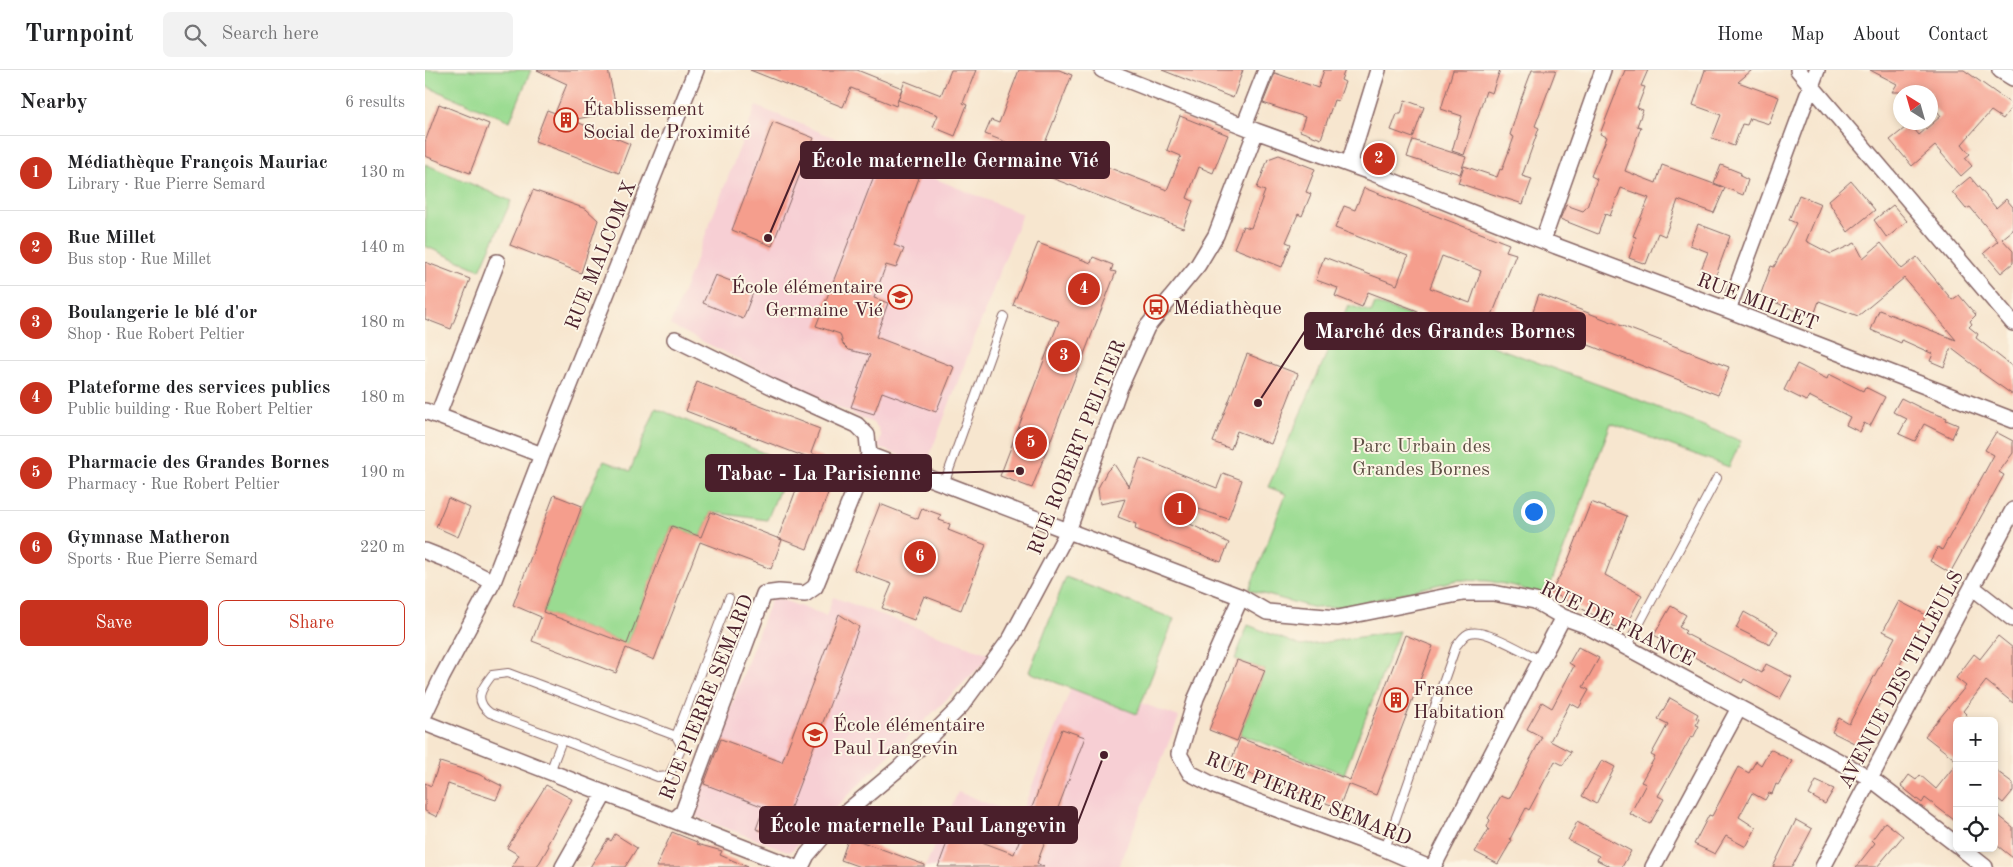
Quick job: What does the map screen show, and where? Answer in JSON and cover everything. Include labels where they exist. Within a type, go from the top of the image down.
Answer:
[{"type":"street","name":"RUE MALCOM X","points":[[425,713],[493,582],[696,70]]},
{"type":"street","name":"RUE MILLET","points":[[1102,70],[1250,128],[1349,164],[1623,272],[1728,310],[2013,420]]},
{"type":"street","name":"RUE ROBERT PELTIER","points":[[801,867],[807,855],[838,819],[898,769],[961,706],[1011,638],[1067,530],[1120,386],[1147,327],[1198,266],[1216,235],[1267,70]]},
{"type":"street","points":[[1349,164],[1378,70]]},
{"type":"street","points":[[1543,240],[1603,70]]},
{"type":"street","points":[[1798,70],[2013,323]]},
{"type":"street","points":[[1728,310],[1817,70]]},
{"type":"street","points":[[2000,70],[2013,78]]},
{"type":"street","points":[[497,262],[431,413],[542,455]]},
{"type":"street","points":[[675,339],[773,387],[857,425],[867,435],[869,456],[1241,597]]},
{"type":"street","name":"RUE PIERRE SEMARD","points":[[675,820],[683,812],[764,594],[779,592],[805,594],[815,587],[869,456]]},
{"type":"street","name":"AVENUE DES TILLEULS","points":[[1823,867],[2013,510]]},
{"type":"street","points":[[425,551],[453,562],[493,582]]},
{"type":"street","points":[[1972,587],[2013,619]]},
{"type":"street","name":"RUE DE FRANCE","points":[[1241,597],[1267,612],[1338,618],[1463,593],[1493,593],[1535,601],[1563,617],[1585,625],[1627,647],[1870,778],[1953,842]]},
{"type":"street","name":"RUE PIERRE SEMARD","points":[[1241,597],[1196,698],[1179,754],[1190,773],[1217,787],[1385,849],[1427,867]]},
{"type":"street","points":[[1433,867],[1563,617]]},
{"type":"street","points":[[1653,867],[1739,708]]},
{"type":"street","points":[[425,723],[793,867]]},
{"type":"street","points":[[563,867],[605,793]]},
{"type":"street","points":[[1966,852],[1985,867]]},
{"type":"lane","points":[[944,484],[1004,317]]},
{"type":"lane","points":[[1627,647],[1717,478]]},
{"type":"lane","points":[[676,736],[729,598]]},
{"type":"lane","points":[[1385,849],[1456,646],[1470,633],[1483,632],[1540,660]]},
{"type":"lane","points":[[508,673],[676,736],[682,748],[669,776],[658,777],[490,713],[482,707],[480,700],[483,687],[492,675],[508,673]]},
{"type":"lane","points":[[551,772],[562,740]]},
{"type":"shaded area","points":[[756,106],[1022,214],[926,465],[878,447],[881,436],[878,428],[873,423],[778,379],[670,325]]},
{"type":"shaded area","name":"École élémentaire Paul Langevin","points":[[772,596],[826,616],[833,597],[992,655],[790,852],[691,815]]},
{"type":"shaded area","points":[[1075,678],[1179,717],[1118,867],[925,867],[958,792],[1020,816]]},
{"type":"green space","points":[[425,70],[531,70],[510,121],[425,86]]},
{"type":"green space","points":[[425,164],[511,201],[480,270],[425,246]]},
{"type":"green space","name":"Parc Urbain des Grandes Bornes","points":[[1375,303],[1624,394],[1741,441],[1729,467],[1611,423],[1546,597],[1515,586],[1488,581],[1457,580],[1345,607],[1315,608],[1249,590],[1286,494],[1268,487],[1348,305],[1371,312]]},
{"type":"green space","points":[[656,408],[790,464],[767,520],[711,512],[701,537],[672,526],[627,644],[543,612],[582,506],[604,461],[630,471]]},
{"type":"green space","points":[[1066,577],[1174,619],[1137,714],[1029,672]]},
{"type":"green space","points":[[1248,625],[1301,646],[1399,631],[1344,774],[1240,734],[1265,670],[1235,659]]},
{"type":"building","name":"Établissement Social de Proximité","points":[[537,70],[608,70],[617,111],[572,120],[630,144],[619,173],[535,141],[547,110],[555,113],[567,84]]},
{"type":"building","points":[[750,70],[857,70],[902,88],[896,106],[851,88],[843,107]]},
{"type":"building","points":[[951,70],[976,70],[963,103],[967,105],[955,136],[933,127],[938,115],[898,100],[905,81],[941,95]]},
{"type":"building","points":[[1019,70],[1059,70],[1072,75],[1045,143],[1167,190],[1181,156],[1167,150],[1180,116],[1228,135],[1213,173],[1199,167],[1187,198],[1193,201],[1183,228],[1020,166],[1026,150],[985,134],[991,120],[999,123]]},
{"type":"building","points":[[1162,70],[1243,70],[1233,98]]},
{"type":"building","points":[[1324,70],[1345,70],[1341,80],[1345,82],[1338,101],[1334,100],[1321,139],[1300,131],[1305,117],[1263,103],[1275,73],[1318,88]]},
{"type":"building","points":[[1453,70],[1500,70],[1492,93],[1486,91],[1464,155],[1452,151],[1462,116],[1441,109]]},
{"type":"building","points":[[1532,70],[1556,70],[1535,126],[1539,128],[1522,176],[1532,179],[1523,204],[1458,183],[1464,166],[1497,177],[1500,169],[1502,170],[1514,137],[1510,135]]},
{"type":"building","points":[[1625,70],[1648,70],[1641,86],[1645,87],[1637,108],[1643,110],[1637,126],[1641,127],[1625,171],[1656,183],[1662,165],[1725,188],[1714,213],[1678,200],[1665,236],[1658,233],[1646,264],[1629,258],[1636,237],[1633,236],[1649,198],[1621,188],[1610,216],[1605,214],[1598,234],[1560,219],[1566,205],[1583,211],[1587,207],[1597,179],[1591,176],[1607,137],[1600,134]]},
{"type":"building","points":[[1705,70],[1752,70],[1738,82],[1779,97],[1769,124],[1750,118],[1747,125],[1742,124],[1734,146],[1712,138],[1721,115],[1693,105]]},
{"type":"building","points":[[1870,70],[1964,70],[2013,105],[2003,119],[1991,111],[1962,144],[1970,154],[1965,158],[1972,166],[1961,176],[1935,146],[1912,166],[1890,140],[1902,130],[1915,130],[1919,135],[1925,130],[1938,130],[1938,119],[1941,116],[1938,112],[1938,85],[1897,84]]},
{"type":"building","points":[[1405,100],[1424,107],[1413,138],[1391,130],[1397,114],[1401,114]]},
{"type":"building","points":[[439,104],[489,124],[470,173],[425,156],[425,142]]},
{"type":"building","points":[[773,122],[814,138],[772,246],[732,230]]},
{"type":"building","points":[[1413,140],[1466,157],[1460,174],[1407,157]]},
{"type":"building","points":[[1279,155],[1315,169],[1306,192],[1311,194],[1302,216],[1298,214],[1286,242],[1291,244],[1282,267],[1234,248],[1243,226],[1251,228],[1265,191],[1257,188],[1268,159]]},
{"type":"building","points":[[879,163],[919,178],[894,245],[904,249],[896,268],[886,265],[874,298],[888,303],[876,337],[954,367],[936,412],[882,392],[874,414],[851,407],[870,355],[849,350],[843,344],[840,334],[816,326]]},
{"type":"building","points":[[1721,165],[1741,173],[1740,176],[1748,180],[1743,195],[1714,183]]},
{"type":"building","points":[[1970,177],[1996,208],[2006,199],[2013,207],[2013,230],[2002,239],[2013,251],[2013,263],[2001,273],[1984,253],[1998,241],[1970,207],[1966,209],[1952,192]]},
{"type":"building","points":[[1851,181],[1875,210],[1848,232],[1828,201]]},
{"type":"building","points":[[1364,188],[1509,244],[1506,251],[1516,254],[1484,336],[1368,292],[1362,307],[1335,296],[1338,288],[1316,280],[1324,257],[1397,285],[1408,256],[1335,228],[1344,206],[1355,210]],"holes":[[[1442,256],[1481,271],[1470,303],[1430,288]]]},
{"type":"building","points":[[533,190],[586,209],[598,220],[581,273],[510,245]]},
{"type":"building","points":[[1799,195],[1821,204],[1806,241],[1831,254],[1855,243],[1863,258],[1881,243],[1902,269],[1917,257],[1952,300],[1959,295],[1976,315],[1970,321],[1972,324],[1969,327],[1978,334],[1976,338],[2013,367],[2013,395],[1951,348],[1944,367],[1930,361],[1933,354],[1902,340],[1901,343],[1871,330],[1879,310],[1956,340],[1904,278],[1858,316],[1819,301],[1813,318],[1760,296],[1771,266],[1774,267],[1796,223],[1789,220]]},
{"type":"building","points":[[1893,205],[1907,221],[1887,238],[1874,220]]},
{"type":"building","points":[[1698,224],[1730,236],[1715,278],[1700,272],[1708,252],[1690,245]]},
{"type":"building","points":[[1038,243],[1091,263],[1093,257],[1113,265],[1111,271],[1116,272],[1032,488],[1000,476],[1059,321],[1013,305]]},
{"type":"building","points":[[425,262],[470,279],[451,329],[425,319]]},
{"type":"building","points":[[715,275],[754,290],[743,319],[703,303]]},
{"type":"building","points":[[1539,294],[1729,367],[1718,395],[1529,322]]},
{"type":"building","points":[[1247,354],[1298,374],[1271,444],[1237,431],[1231,449],[1213,442]]},
{"type":"building","points":[[1797,364],[1827,379],[1829,374],[1863,391],[1865,387],[1885,397],[1870,426],[1864,423],[1860,432],[1846,425],[1850,417],[1809,396],[1806,401],[1784,390]]},
{"type":"building","points":[[697,382],[820,429],[811,453],[839,464],[807,549],[778,538],[808,458],[686,411]]},
{"type":"building","points":[[1901,398],[1947,418],[1946,420],[1958,425],[1952,438],[1924,424],[1915,441],[1899,434],[1907,419],[1893,412]]},
{"type":"building","points":[[1996,432],[2013,441],[2013,453],[1999,472],[2004,475],[1950,573],[1930,561],[1938,547],[1942,550],[1994,455],[1985,450]]},
{"type":"building","points":[[1140,458],[1217,488],[1223,473],[1242,480],[1228,519],[1193,507],[1186,522],[1229,543],[1221,562],[1135,529],[1136,524],[1118,517],[1125,499],[1100,504],[1098,488],[1107,471],[1114,464],[1129,487]]},
{"type":"building","points":[[554,495],[582,506],[543,612],[627,644],[672,526],[701,537],[711,512],[782,540],[771,569],[700,542],[654,660],[626,648],[616,673],[532,641],[541,617],[513,605]]},
{"type":"building","points":[[448,498],[470,508],[458,537],[436,527]]},
{"type":"building","points":[[1591,502],[1627,516],[1605,575],[1642,595],[1623,631],[1551,592],[1567,563]]},
{"type":"building","points":[[880,504],[918,519],[922,508],[941,515],[939,520],[950,524],[948,530],[986,545],[961,610],[924,596],[914,620],[882,608],[892,584],[854,570]]},
{"type":"building","points":[[1899,601],[1926,615],[1858,745],[1832,732],[1839,718],[1849,724],[1895,637],[1883,631]]},
{"type":"building","points":[[1671,606],[1686,615],[1679,627],[1686,631],[1684,633],[1762,673],[1766,664],[1792,677],[1780,699],[1744,679],[1742,683],[1654,635]]},
{"type":"building","points":[[1744,612],[1778,631],[1770,645],[1736,628]]},
{"type":"building","points":[[839,614],[859,627],[783,828],[780,827],[776,836],[756,829],[764,807],[704,784],[721,739],[782,762]]},
{"type":"building","name":"France Habitation","points":[[1405,635],[1433,646],[1376,795],[1348,784],[1339,808],[1229,766],[1240,738],[1350,780]]},
{"type":"building","points":[[1998,636],[2013,648],[2013,703],[1986,681],[1963,711],[1967,715],[1966,717],[1953,717],[1953,758],[1925,736],[1966,686],[1956,678],[1974,654],[1980,659]]},
{"type":"building","points":[[1578,647],[1599,658],[1583,687],[1589,690],[1579,708],[1570,703],[1550,741],[1571,752],[1563,765],[1555,761],[1529,810],[1526,808],[1510,839],[1512,840],[1498,864],[1475,852],[1489,829],[1487,827],[1490,820],[1488,818],[1501,796],[1509,799],[1542,737],[1527,729],[1542,702],[1552,708],[1574,666],[1569,663]]},
{"type":"building","points":[[1237,660],[1265,670],[1237,741],[1209,730]]},
{"type":"building","points":[[1670,698],[1698,714],[1696,718],[1699,719],[1696,725],[1699,726],[1658,796],[1664,799],[1650,824],[1630,814],[1646,784],[1641,782],[1655,757],[1651,755],[1668,724],[1658,719]]},
{"type":"building","points":[[1062,729],[1085,737],[1037,863],[1044,867],[938,867],[960,808],[983,816],[974,839],[1014,854]]},
{"type":"building","points":[[1770,749],[1792,761],[1778,785],[1776,784],[1772,794],[1769,793],[1765,800],[1752,793],[1739,817],[1756,828],[1746,847],[1726,836],[1715,854],[1694,844],[1709,815],[1712,816],[1738,767],[1749,773],[1756,761],[1761,765]]},
{"type":"building","points":[[1602,760],[1615,767],[1596,804],[1582,796]]},
{"type":"building","points":[[440,762],[478,774],[502,786],[496,800],[448,784],[437,817],[425,811],[425,783],[431,786]]},
{"type":"building","points":[[1953,768],[1953,819],[1925,798],[1922,803],[1901,786],[1909,775],[1916,780],[1920,775],[1936,789]]},
{"type":"building","points":[[1998,772],[2013,783],[2013,791],[2003,803],[1998,799]]},
{"type":"building","points":[[1816,781],[1834,789],[1825,804],[1809,795]]},
{"type":"building","points":[[546,785],[572,799],[537,867],[512,867],[519,855],[507,848]]},
{"type":"building","points":[[1998,815],[2013,827],[2013,858],[1998,846]]},
{"type":"building","points":[[1796,820],[1812,829],[1792,867],[1773,867]]},
{"type":"building","points":[[1577,822],[1631,851],[1622,867],[1611,867],[1597,860],[1599,856],[1568,840]]},
{"type":"building","points":[[1885,822],[1903,836],[1877,867],[1856,867],[1875,843],[1872,840]]},
{"type":"building","points":[[672,832],[697,842],[697,844],[722,851],[720,855],[748,867],[656,867]]},
{"type":"building","points":[[615,834],[637,848],[625,867],[590,867],[608,839],[611,841]]},
{"type":"building","points":[[849,837],[925,865],[925,867],[860,867],[841,860]]},
{"type":"place","name":"Établissement Social de Proximité","points":[[566,120]]},
{"type":"place","name":"Rue Millet","points":[[1379,159]]},
{"type":"place","name":"École maternelle Germaine Vié","points":[[768,238]]},
{"type":"place","name":"Plateforme des services publics","points":[[1084,289]]},
{"type":"place","name":"École élémentaire Germaine Vié","points":[[900,297]]},
{"type":"place","name":"Médiathèque","points":[[1156,307]]},
{"type":"place","name":"Boulangerie le blé d'or","points":[[1064,356]]},
{"type":"place","name":"Marché des Grandes Bornes","points":[[1258,403]]},
{"type":"place","name":"Pharmacie des Grandes Bornes","points":[[1031,443]]},
{"type":"place","name":"Tabac - La Parisienne","points":[[1020,471]]},
{"type":"place","name":"Médiathèque François Mauriac","points":[[1180,509]]},
{"type":"place","name":"Gymnase Matheron","points":[[920,557]]},
{"type":"place","name":"France Habitation","points":[[1396,700]]},
{"type":"place","name":"École élémentaire Paul Langevin","points":[[815,735]]},
{"type":"place","name":"École maternelle Paul Langevin","points":[[1104,755]]}]
